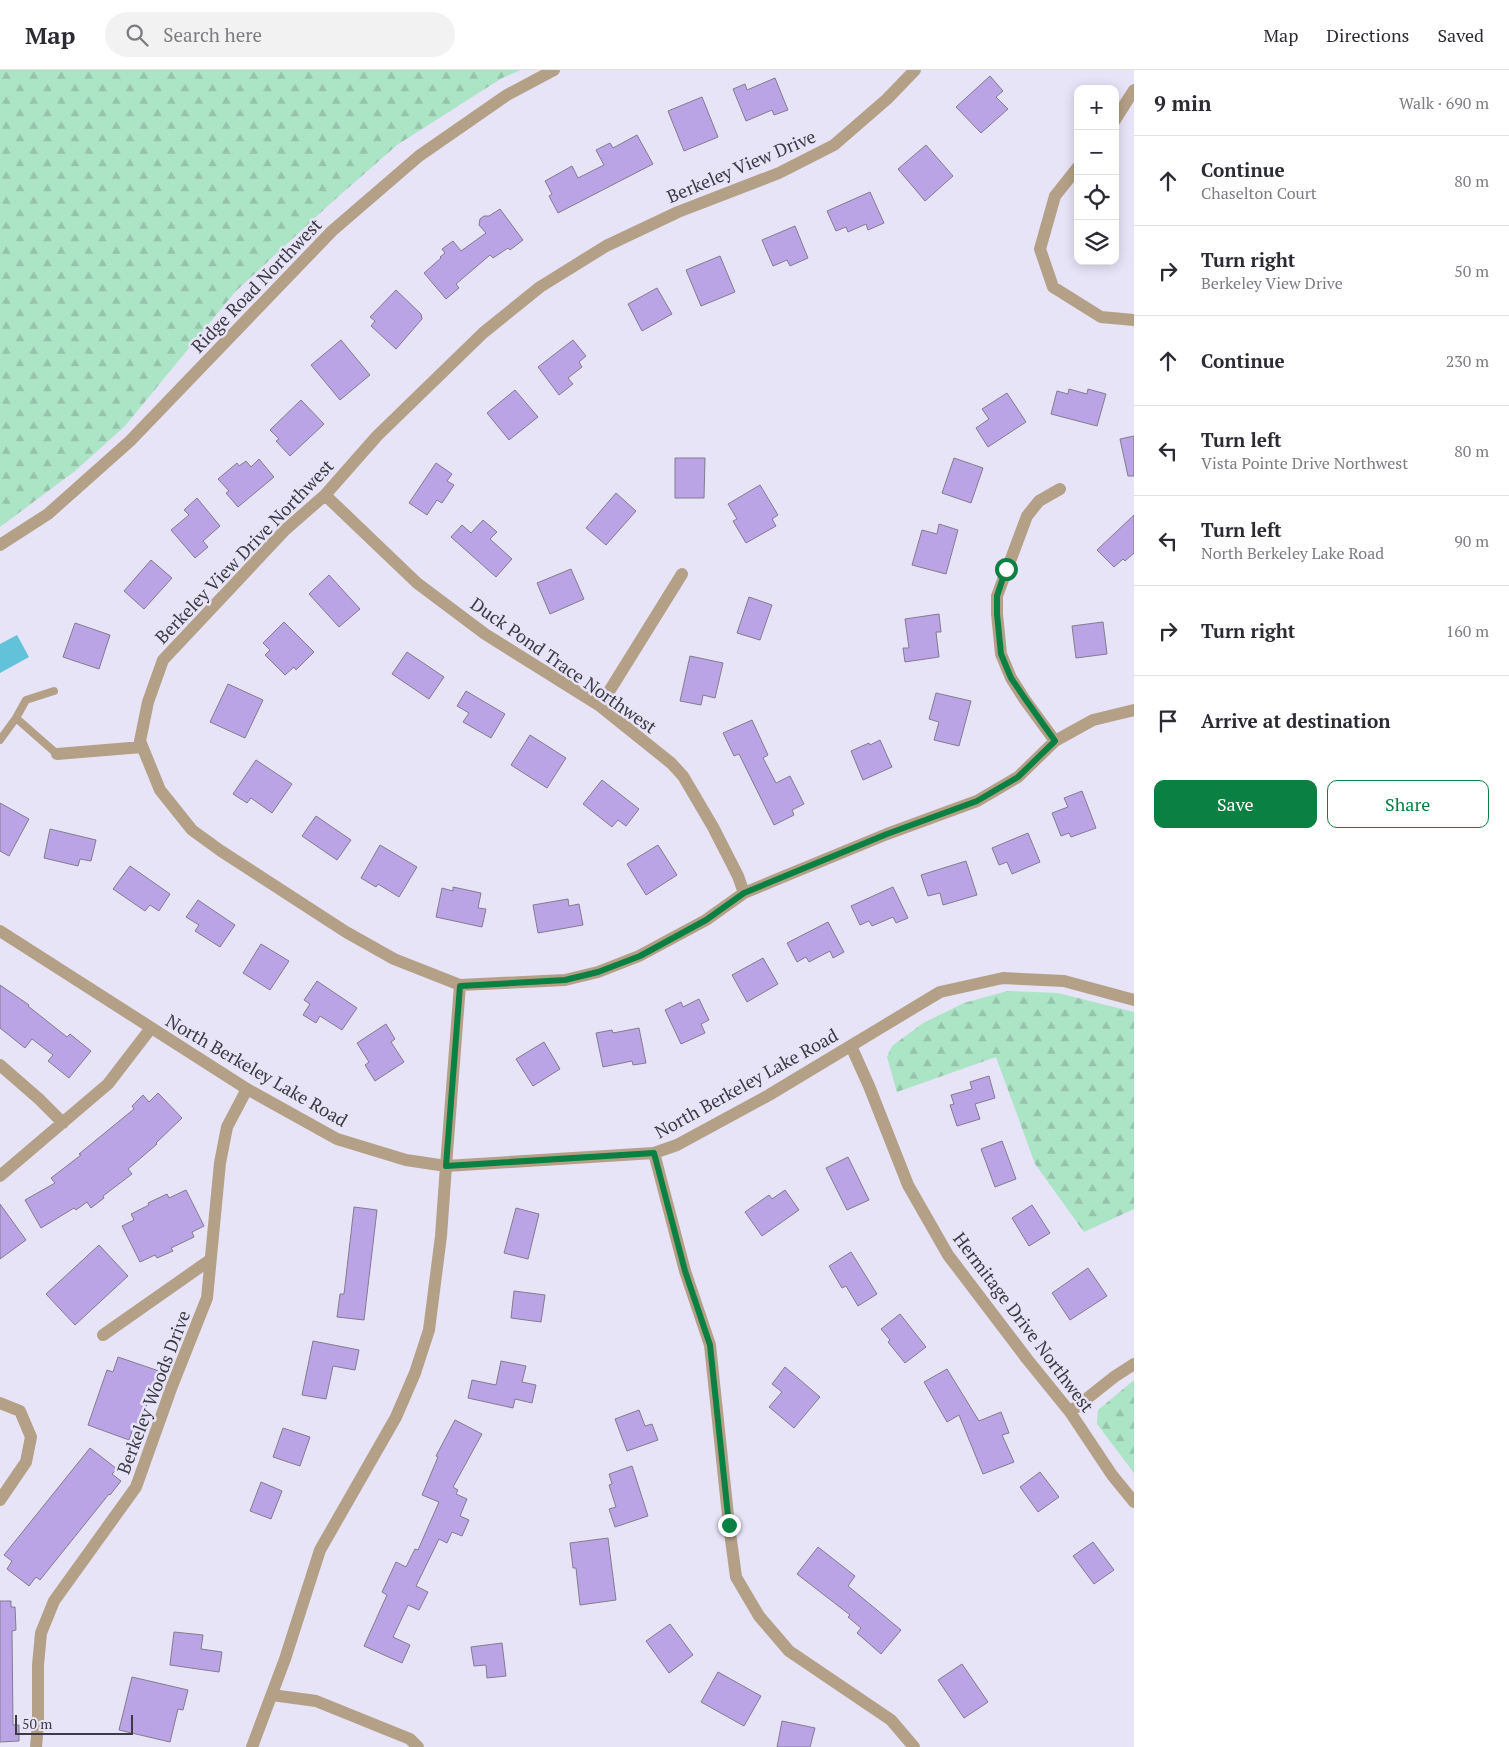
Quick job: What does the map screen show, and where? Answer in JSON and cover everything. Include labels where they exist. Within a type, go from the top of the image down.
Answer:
[{"type":"street","name":"Ridge Road Northwest","points":[[0,545],[48,514],[130,441],[332,231],[419,156],[507,95],[554,70]]},
{"type":"street","name":"Berkeley View Drive","points":[[642,228],[779,173],[834,145],[887,99],[915,70]]},
{"type":"street","points":[[1119,114],[1134,90]]},
{"type":"street","points":[[1074,172],[1055,196],[1040,249],[1053,286],[1101,316],[1134,320]]},
{"type":"street","name":"Berkeley View Drive Northwest","points":[[642,228],[606,246],[540,287],[483,333],[377,436],[325,495],[286,530],[163,660],[148,702],[140,741],[160,790],[192,830],[346,932],[394,959],[460,986],[565,980],[598,972],[640,956],[706,920],[744,893],[887,834],[977,801],[1018,777],[1055,741]]},
{"type":"street","points":[[1060,489],[1039,501],[1027,516],[997,596],[1001,654],[1011,678],[1055,741],[1093,720],[1134,710]]},
{"type":"street","name":"Duck Pond Trace Northwest","points":[[325,495],[417,582],[486,634],[600,706],[671,763],[683,776],[738,876],[744,893]]},
{"type":"street","points":[[600,706],[682,574]]},
{"type":"street","points":[[57,754],[142,747]]},
{"type":"street","name":"North Berkeley Lake Road","points":[[0,931],[248,1089],[337,1140],[406,1160],[446,1166],[654,1153],[677,1145],[769,1095],[940,992],[1004,978],[1064,981],[1134,1000]]},
{"type":"street","points":[[252,1747],[272,1695],[320,1550],[396,1417],[415,1373],[429,1330],[441,1236],[460,986]]},
{"type":"street","points":[[0,1176],[108,1084],[151,1028]]},
{"type":"street","name":"Hermitage Drive Northwest","points":[[851,1046],[908,1185],[948,1255],[1070,1412],[1112,1474],[1134,1502]]},
{"type":"street","points":[[0,1065],[63,1123]]},
{"type":"street","name":"Berkeley Woods Drive","points":[[36,1747],[38,1665],[41,1633],[54,1602],[136,1487],[172,1386],[208,1298],[220,1163],[227,1127],[248,1089]]},
{"type":"street","points":[[654,1153],[685,1271],[710,1345],[736,1576],[759,1616],[789,1651],[891,1720],[914,1747]]},
{"type":"street","name":"Berkeley Woods Drive","points":[[103,1335],[210,1260]]},
{"type":"street","points":[[1070,1412],[1114,1377],[1134,1364]]},
{"type":"street","points":[[0,1403],[20,1411],[31,1437],[26,1462],[0,1500]]},
{"type":"street","points":[[272,1695],[316,1701],[410,1739],[418,1747]]},
{"type":"lane","points":[[0,740],[26,700],[54,691]]},
{"type":"lane","points":[[16,718],[57,754]]},
{"type":"green space","points":[[0,70],[521,70],[502,78],[397,145],[235,292],[125,426],[75,471],[0,527]]},
{"type":"green space","points":[[1007,991],[1058,993],[1134,1012],[1134,1209],[1084,1232],[1035,1164],[996,1057],[897,1092],[887,1057],[892,1046],[923,1023],[964,1003]]},
{"type":"green space","points":[[1134,1380],[1134,1473],[1097,1424],[1098,1410]]},
{"type":"water","points":[[17,635],[29,657],[0,673],[0,644]]},
{"type":"building","points":[[990,76],[1003,91],[996,97],[1008,109],[981,133],[956,107]]},
{"type":"building","points":[[775,78],[788,110],[774,115],[772,110],[746,121],[733,89],[745,84],[747,90]]},
{"type":"building","points":[[702,97],[718,137],[684,151],[668,111]]},
{"type":"building","points":[[637,135],[653,164],[558,213],[549,196],[552,194],[545,181],[572,166],[578,178],[604,165],[596,150],[610,143],[613,148]]},
{"type":"building","points":[[926,145],[953,176],[925,201],[898,169]]},
{"type":"building","points":[[870,192],[884,223],[868,230],[866,224],[848,232],[846,227],[836,231],[827,211]]},
{"type":"building","points":[[500,209],[523,240],[510,250],[508,248],[493,258],[490,255],[456,284],[459,288],[446,299],[424,273],[445,253],[442,249],[453,241],[461,251],[486,233],[479,225],[480,219]]},
{"type":"building","points":[[795,226],[808,258],[790,266],[787,260],[773,266],[762,240]]},
{"type":"building","points":[[720,256],[735,292],[701,306],[686,270]]},
{"type":"building","points":[[657,288],[672,314],[642,331],[628,304]]},
{"type":"building","points":[[396,290],[421,314],[422,319],[396,349],[371,326],[375,321],[370,317]]},
{"type":"building","points":[[341,340],[370,375],[340,400],[311,365]]},
{"type":"building","points":[[573,340],[586,356],[579,362],[582,367],[568,378],[573,384],[559,395],[538,367]]},
{"type":"building","points":[[1069,389],[1087,394],[1088,389],[1106,394],[1097,426],[1051,414],[1057,391],[1068,394]]},
{"type":"building","points":[[515,390],[538,417],[509,440],[487,413]]},
{"type":"building","points":[[1007,393],[1026,422],[988,447],[976,428],[989,419],[982,409]]},
{"type":"building","points":[[301,400],[324,424],[290,456],[276,441],[279,439],[270,430]]},
{"type":"building","points":[[1134,436],[1134,476],[1128,476],[1120,439]]},
{"type":"building","points":[[675,458],[705,458],[704,498],[675,498]]},
{"type":"building","points":[[954,458],[983,468],[971,503],[942,493]]},
{"type":"building","points":[[259,459],[274,477],[238,507],[226,493],[229,491],[218,479],[237,463],[239,466],[246,461],[251,467]]},
{"type":"building","points":[[436,463],[452,474],[447,481],[454,485],[442,503],[437,500],[427,515],[409,503]]},
{"type":"building","points":[[760,485],[778,515],[772,519],[776,526],[746,543],[733,521],[737,519],[728,504]]},
{"type":"building","points":[[616,493],[636,511],[606,545],[586,528]]},
{"type":"building","points":[[197,498],[220,526],[203,541],[208,547],[195,558],[171,530],[189,515],[184,510]]},
{"type":"building","points":[[1134,515],[1134,553],[1114,567],[1097,550]]},
{"type":"building","points":[[483,520],[497,532],[490,539],[512,559],[496,577],[451,537],[462,525],[471,533]]},
{"type":"building","points":[[939,524],[958,530],[946,574],[912,565],[922,530],[937,534]]},
{"type":"building","points":[[151,560],[172,578],[144,609],[124,591]]},
{"type":"building","points":[[571,569],[584,599],[550,614],[537,583]]},
{"type":"building","points":[[329,575],[360,609],[339,627],[309,594]]},
{"type":"building","points":[[749,597],[772,605],[760,640],[737,633]]},
{"type":"building","points":[[939,614],[941,632],[936,632],[939,657],[905,662],[903,648],[909,648],[905,619]]},
{"type":"building","points":[[284,622],[314,652],[296,670],[294,667],[285,675],[265,655],[270,650],[263,643]]},
{"type":"building","points":[[1103,622],[1107,654],[1076,658],[1072,626]]},
{"type":"building","points":[[75,623],[110,635],[99,669],[63,657]]},
{"type":"building","points":[[407,652],[444,677],[429,699],[392,674]]},
{"type":"building","points":[[690,656],[723,663],[715,698],[703,695],[701,705],[680,701]]},
{"type":"building","points":[[228,684],[263,700],[245,738],[210,722]]},
{"type":"building","points":[[466,691],[505,714],[491,738],[463,722],[469,713],[457,706]]},
{"type":"building","points":[[936,693],[971,701],[959,746],[934,740],[939,722],[929,719]]},
{"type":"building","points":[[752,720],[768,755],[763,758],[776,783],[790,776],[804,804],[792,810],[794,815],[774,825],[739,754],[734,756],[723,733]]},
{"type":"building","points":[[530,735],[566,758],[547,788],[511,765]]},
{"type":"building","points":[[880,740],[892,767],[863,780],[851,751]]},
{"type":"building","points":[[256,760],[292,784],[272,813],[251,798],[247,803],[233,794]]},
{"type":"building","points":[[602,780],[639,809],[626,826],[618,820],[612,827],[583,804]]},
{"type":"building","points":[[1082,791],[1096,828],[1071,837],[1069,833],[1061,836],[1052,813],[1068,807],[1064,798]]},
{"type":"building","points":[[0,803],[29,819],[9,856],[0,851]]},
{"type":"building","points":[[316,816],[351,840],[337,860],[302,836]]},
{"type":"building","points":[[50,829],[96,840],[91,861],[80,859],[78,866],[44,858]]},
{"type":"building","points":[[1028,833],[1040,862],[1012,874],[1007,862],[999,865],[992,848]]},
{"type":"building","points":[[380,845],[417,867],[399,897],[378,884],[376,887],[361,878]]},
{"type":"building","points":[[658,845],[677,875],[646,895],[627,864]]},
{"type":"building","points":[[966,861],[977,895],[943,905],[940,893],[928,896],[921,875]]},
{"type":"building","points":[[130,866],[170,894],[159,911],[150,905],[145,911],[113,889]]},
{"type":"building","points":[[453,887],[481,893],[478,908],[486,909],[482,927],[436,917],[442,888],[453,891]]},
{"type":"building","points":[[893,887],[908,918],[896,923],[893,917],[872,926],[869,921],[860,925],[851,906]]},
{"type":"building","points":[[568,899],[569,906],[579,904],[583,925],[538,933],[533,905]]},
{"type":"building","points":[[198,900],[235,925],[220,947],[195,931],[199,925],[186,917]]},
{"type":"building","points":[[828,922],[844,952],[833,958],[830,951],[809,962],[806,957],[797,962],[787,943]]},
{"type":"building","points":[[261,944],[289,961],[270,990],[243,973]]},
{"type":"building","points":[[763,958],[778,984],[747,1002],[732,975]]},
{"type":"building","points":[[317,981],[357,1008],[342,1030],[320,1016],[316,1023],[303,1015],[310,1004],[304,1000]]},
{"type":"building","points":[[0,985],[29,1005],[67,1037],[70,1034],[91,1051],[69,1078],[48,1061],[53,1055],[32,1039],[25,1048],[0,1028]]},
{"type":"building","points":[[699,999],[709,1020],[701,1024],[705,1033],[681,1044],[665,1010],[681,1002],[683,1007]]},
{"type":"building","points":[[386,1024],[395,1039],[391,1042],[404,1062],[375,1081],[365,1065],[369,1062],[357,1043]]},
{"type":"building","points":[[639,1028],[646,1063],[633,1065],[632,1061],[603,1067],[596,1033],[612,1030],[613,1033]]},
{"type":"building","points":[[544,1042],[560,1069],[533,1086],[516,1059]]},
{"type":"building","points":[[989,1076],[995,1098],[975,1104],[980,1119],[957,1126],[950,1105],[954,1104],[951,1095],[972,1089],[970,1082]]},
{"type":"building","points":[[158,1093],[182,1118],[157,1144],[128,1169],[132,1174],[103,1196],[104,1198],[91,1208],[87,1202],[76,1210],[74,1208],[41,1228],[25,1200],[55,1183],[51,1178],[134,1109],[132,1106],[143,1095],[149,1102]]},
{"type":"building","points":[[1002,1141],[1016,1179],[995,1187],[981,1149]]},
{"type":"building","points":[[848,1157],[869,1200],[847,1210],[826,1168]]},
{"type":"building","points":[[186,1190],[204,1226],[192,1232],[194,1237],[171,1248],[173,1251],[157,1258],[155,1255],[140,1262],[122,1226],[134,1220],[131,1214],[149,1205],[148,1203],[167,1194],[169,1198]]},
{"type":"building","points":[[785,1190],[799,1210],[762,1236],[745,1212],[769,1195],[772,1199]]},
{"type":"building","points":[[0,1204],[26,1240],[0,1259]]},
{"type":"building","points":[[1032,1205],[1050,1233],[1029,1246],[1012,1218]]},
{"type":"building","points":[[354,1207],[377,1210],[364,1320],[337,1317],[340,1294],[344,1294]]},
{"type":"building","points":[[516,1208],[539,1214],[528,1259],[504,1253]]},
{"type":"building","points":[[99,1245],[128,1276],[75,1325],[46,1294]]},
{"type":"building","points":[[851,1252],[877,1294],[858,1306],[846,1286],[842,1288],[829,1266]]},
{"type":"building","points":[[1088,1268],[1107,1296],[1070,1320],[1052,1293]]},
{"type":"building","points":[[514,1291],[545,1295],[541,1322],[511,1318]]},
{"type":"building","points":[[900,1314],[926,1347],[905,1363],[888,1342],[890,1340],[881,1329]]},
{"type":"building","points":[[313,1341],[359,1350],[355,1370],[333,1366],[326,1399],[302,1395]]},
{"type":"building","points":[[118,1357],[159,1371],[139,1426],[134,1425],[129,1440],[88,1425],[107,1370],[113,1372]]},
{"type":"building","points":[[501,1361],[526,1366],[522,1382],[536,1385],[532,1403],[515,1399],[513,1408],[468,1398],[472,1380],[496,1385]]},
{"type":"building","points":[[785,1367],[820,1397],[794,1428],[769,1407],[782,1392],[772,1384]]},
{"type":"building","points":[[947,1369],[979,1421],[1001,1412],[1009,1433],[1002,1435],[1014,1462],[983,1474],[959,1415],[947,1422],[924,1382]]},
{"type":"building","points":[[639,1410],[645,1426],[652,1424],[658,1440],[627,1451],[615,1419]]},
{"type":"building","points":[[455,1420],[482,1434],[453,1487],[458,1490],[456,1494],[467,1499],[460,1516],[469,1520],[462,1536],[452,1532],[447,1543],[439,1539],[416,1586],[428,1592],[419,1610],[408,1605],[393,1637],[410,1645],[402,1663],[364,1646],[387,1595],[382,1592],[396,1562],[406,1567],[415,1549],[418,1550],[439,1502],[422,1495],[438,1457],[436,1456]]},
{"type":"building","points":[[283,1428],[310,1437],[300,1466],[273,1457]]},
{"type":"building","points":[[90,1448],[117,1469],[112,1474],[121,1481],[40,1580],[36,1577],[29,1586],[7,1569],[12,1561],[4,1555]]},
{"type":"building","points":[[632,1466],[648,1516],[615,1527],[609,1509],[616,1507],[609,1485],[612,1484],[609,1474]]},
{"type":"building","points":[[1040,1472],[1059,1497],[1038,1512],[1020,1487]]},
{"type":"building","points":[[261,1482],[282,1491],[271,1519],[250,1511]]},
{"type":"building","points":[[608,1538],[616,1600],[580,1605],[576,1568],[573,1568],[570,1543]]},
{"type":"building","points":[[1093,1542],[1114,1570],[1094,1584],[1073,1556]]},
{"type":"building","points":[[818,1547],[855,1576],[848,1586],[901,1630],[881,1654],[857,1633],[861,1628],[848,1617],[850,1615],[797,1574]]},
{"type":"building","points":[[0,1601],[11,1601],[11,1607],[15,1607],[16,1630],[12,1631],[13,1725],[19,1725],[19,1741],[0,1742]]},
{"type":"building","points":[[670,1624],[693,1655],[669,1673],[646,1641]]},
{"type":"building","points":[[174,1632],[203,1635],[201,1649],[222,1652],[219,1672],[170,1665]]},
{"type":"building","points":[[502,1643],[506,1676],[487,1678],[486,1665],[474,1666],[471,1647]]},
{"type":"building","points":[[962,1664],[988,1702],[964,1718],[938,1680]]},
{"type":"building","points":[[718,1672],[761,1696],[744,1726],[701,1702]]},
{"type":"building","points":[[132,1677],[188,1690],[183,1710],[178,1709],[170,1742],[119,1730]]},
{"type":"building","points":[[782,1721],[815,1728],[810,1747],[777,1747]]},
{"type":"route","points":[[729,1525],[710,1345],[685,1271],[654,1153],[446,1166],[460,986],[565,980],[598,972],[640,956],[706,920],[744,893],[887,834],[977,801],[1018,777],[1055,741],[1011,678],[1001,654],[997,596],[1006,569]]}]
